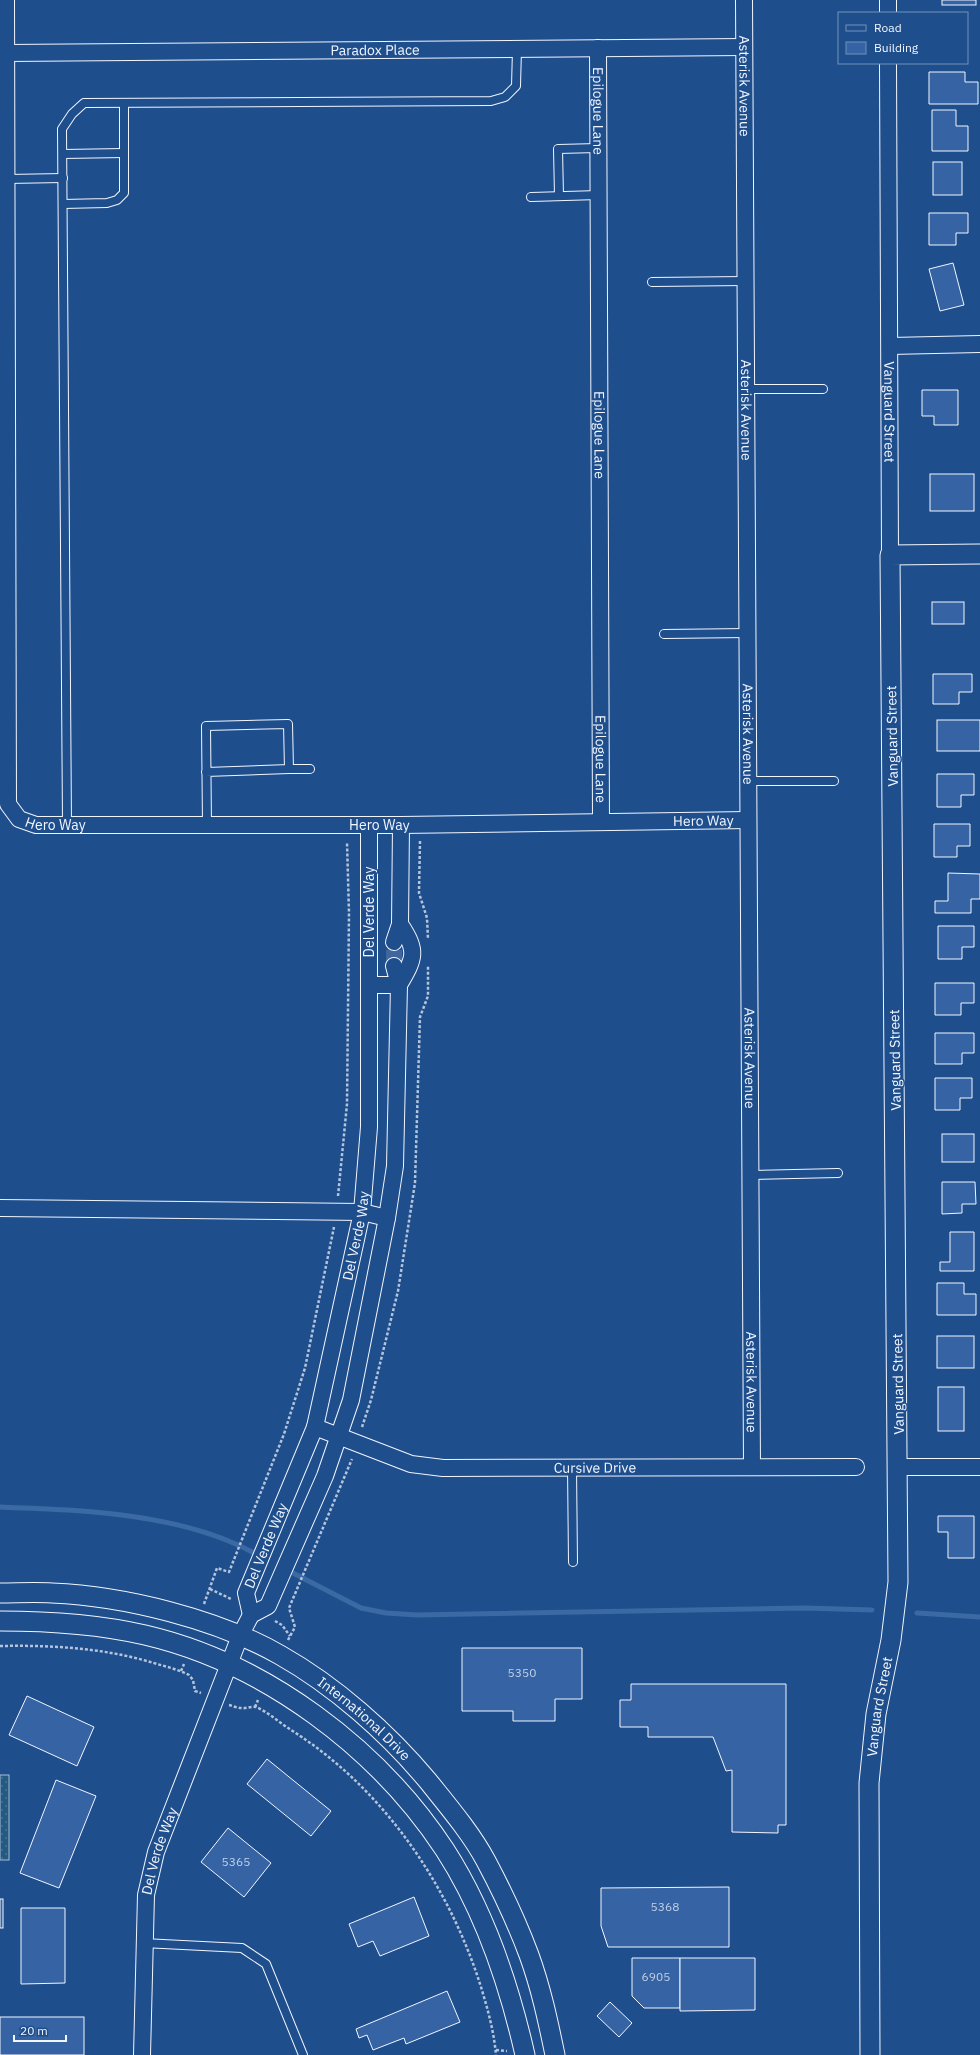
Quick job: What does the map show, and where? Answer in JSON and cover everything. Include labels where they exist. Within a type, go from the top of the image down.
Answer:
[{"type":"street","name":"Hero Way","points":[[6,0],[7,179],[3,229],[4,620],[8,804],[19,819],[36,825],[401,825],[748,820]]},
{"type":"street","name":"Asterisk Avenue","points":[[744,0],[752,1467]]},
{"type":"street","points":[[888,0],[888,12]]},
{"type":"street","name":"Paradox Place","points":[[6,53],[744,47]]},
{"type":"street","name":"Epilogue Lane","points":[[598,48],[601,822]]},
{"type":"street","name":"Vanguard Street","points":[[870,2055],[869,1783],[876,1714],[891,1640],[898,1590],[890,555],[888,64]]},
{"type":"street","points":[[890,346],[980,344]]},
{"type":"street","points":[[890,555],[980,554]]},
{"type":"street","name":"Del Verde Way","points":[[251,1615],[246,1593],[315,1427],[362,1212],[369,1127],[369,825]]},
{"type":"street","name":"Del Verde Way","points":[[394,942],[400,924],[401,825]]},
{"type":"street","name":"Del Verde Way","points":[[399,985],[411,964],[412,941],[400,924]]},
{"type":"street","name":"Del Verde Way","points":[[142,2055],[143,1943],[146,1896],[156,1852],[240,1636],[251,1615],[268,1606],[325,1476],[351,1400],[387,1218],[395,1166],[399,985],[394,966]]},
{"type":"street","points":[[369,985],[399,985]]},
{"type":"street","points":[[0,1208],[362,1212],[387,1218]]},
{"type":"street","name":"Cursive Drive","points":[[315,1427],[411,1464],[443,1468],[856,1467]]},
{"type":"street","points":[[898,1467],[980,1467]]},
{"type":"street","name":"International Drive","points":[[0,1593],[52,1593],[98,1597],[154,1608],[199,1621],[240,1636],[280,1655],[360,1712],[395,1744],[441,1796],[485,1859],[510,1911],[528,1954],[537,1981],[555,2055]]},
{"type":"street","name":"International Drive","points":[[0,1621],[77,1623],[146,1635],[189,1649],[229,1664],[266,1683],[316,1716],[352,1743],[418,1813],[445,1850],[465,1884],[484,1923],[512,2002],[525,2055]]},
{"type":"lane","points":[[67,825],[62,129],[72,114],[84,103],[491,101],[505,97],[516,86],[517,48]]},
{"type":"lane","points":[[63,204],[107,203],[117,200],[124,193],[124,103]]},
{"type":"lane","points":[[559,196],[558,149],[598,148]]},
{"type":"lane","points":[[62,154],[124,153]]},
{"type":"lane","points":[[7,179],[63,178]]},
{"type":"lane","points":[[531,197],[599,195]]},
{"type":"lane","points":[[652,282],[745,281]]},
{"type":"lane","points":[[746,389],[823,389]]},
{"type":"lane","points":[[664,634],[747,633]]},
{"type":"lane","points":[[207,825],[206,726],[288,724],[289,769]]},
{"type":"lane","points":[[206,772],[310,769]]},
{"type":"lane","points":[[748,781],[834,781]]},
{"type":"lane","points":[[750,1174],[838,1173]]},
{"type":"lane","points":[[572,1467],[573,1562]]},
{"type":"lane","points":[[143,1943],[242,1948],[255,1955],[266,1964],[303,2055]]},
{"type":"path","points":[[0,1646],[58,1647],[96,1650],[141,1658],[189,1675],[193,1680],[195,1690],[215,1700],[240,1708],[255,1707],[299,1735],[330,1758],[370,1796],[425,1864],[458,1923],[477,1974],[490,2017],[496,2055]]},
{"type":"shaded area","points":[[0,1775],[9,1775],[9,1860],[0,1860]]},
{"type":"building","points":[[942,0],[976,0],[976,5],[942,5]]},
{"type":"building","points":[[929,72],[965,72],[965,82],[978,82],[978,104],[929,104]]},
{"type":"building","points":[[932,110],[956,110],[956,126],[968,126],[968,151],[932,151]]},
{"type":"building","points":[[933,162],[962,162],[962,195],[933,195]]},
{"type":"building","points":[[929,213],[968,213],[968,233],[956,233],[956,245],[929,245]]},
{"type":"building","points":[[953,263],[964,305],[940,311],[929,269]]},
{"type":"building","points":[[922,390],[958,390],[958,425],[934,425],[934,416],[922,416]]},
{"type":"building","points":[[930,474],[974,474],[974,511],[930,511]]},
{"type":"building","points":[[932,602],[964,602],[964,624],[932,624]]},
{"type":"building","points":[[933,674],[972,674],[972,692],[959,692],[959,704],[933,704]]},
{"type":"building","points":[[937,720],[980,720],[980,751],[937,751]]},
{"type":"building","points":[[937,774],[974,774],[974,795],[961,795],[961,807],[937,807]]},
{"type":"building","points":[[934,824],[970,824],[970,846],[957,846],[957,857],[934,857]]},
{"type":"building","points":[[948,873],[980,874],[980,899],[971,899],[971,913],[935,913],[935,901],[948,901]]},
{"type":"building","points":[[938,926],[974,926],[974,947],[962,947],[962,959],[938,959]]},
{"type":"building","points":[[935,983],[974,983],[974,1003],[961,1003],[961,1015],[935,1015]]},
{"type":"building","points":[[935,1033],[974,1033],[974,1053],[962,1053],[962,1064],[935,1064]]},
{"type":"building","points":[[935,1078],[972,1078],[972,1098],[960,1098],[960,1110],[935,1110]]},
{"type":"building","points":[[942,1134],[974,1134],[974,1162],[942,1162]]},
{"type":"building","points":[[942,1182],[975,1182],[976,1204],[962,1204],[962,1213],[942,1214]]},
{"type":"building","points":[[950,1232],[974,1232],[974,1271],[940,1271],[940,1262],[950,1262]]},
{"type":"building","points":[[937,1283],[964,1283],[964,1294],[976,1294],[976,1315],[937,1315]]},
{"type":"building","points":[[937,1336],[974,1336],[974,1368],[937,1368]]},
{"type":"building","points":[[938,1387],[964,1387],[964,1431],[938,1431]]},
{"type":"building","points":[[938,1516],[974,1516],[974,1558],[948,1558],[948,1532],[938,1532]]},
{"type":"building","points":[[462,1648],[582,1648],[582,1699],[555,1699],[555,1721],[513,1721],[513,1711],[462,1711]]},
{"type":"building","points":[[631,1684],[786,1684],[786,1825],[778,1825],[778,1833],[732,1832],[732,1770],[726,1771],[713,1737],[648,1737],[648,1727],[620,1727],[620,1700],[631,1700]]},
{"type":"building","points":[[27,1696],[94,1727],[77,1766],[9,1735]]},
{"type":"building","points":[[267,1759],[331,1811],[311,1836],[247,1784]]},
{"type":"building","points":[[56,1780],[96,1796],[59,1888],[20,1873]]},
{"type":"building","points":[[228,1828],[271,1863],[244,1897],[201,1862]]},
{"type":"building","points":[[729,1887],[729,1947],[608,1947],[601,1926],[601,1888]]},
{"type":"building","points":[[414,1897],[429,1936],[380,1956],[373,1941],[358,1947],[349,1924]]},
{"type":"building","points":[[0,1899],[3,1899],[3,1928],[0,1928]]},
{"type":"building","points":[[21,1908],[65,1908],[65,1983],[21,1984]]},
{"type":"building","points":[[632,1958],[680,1958],[680,2008],[644,2008],[632,1996]]},
{"type":"building","points":[[680,1958],[755,1958],[755,2010],[680,2011]]},
{"type":"building","points":[[447,1991],[460,2022],[406,2044],[404,2038],[373,2050],[367,2035],[359,2038],[356,2029]]},
{"type":"building","points":[[610,2002],[632,2023],[619,2037],[597,2016]]},
{"type":"building","points":[[0,2017],[84,2017],[84,2055],[0,2055]]},
{"type":"waterway","points":[[0,1507],[97,1512],[130,1516],[195,1529],[254,1553]]},
{"type":"waterway","points":[[291,1572],[361,1608],[386,1613],[417,1615],[805,1608],[872,1610]]},
{"type":"waterway","points":[[917,1613],[980,1617]]},
{"type":"tunnel","points":[[394,942],[394,966]]}]
